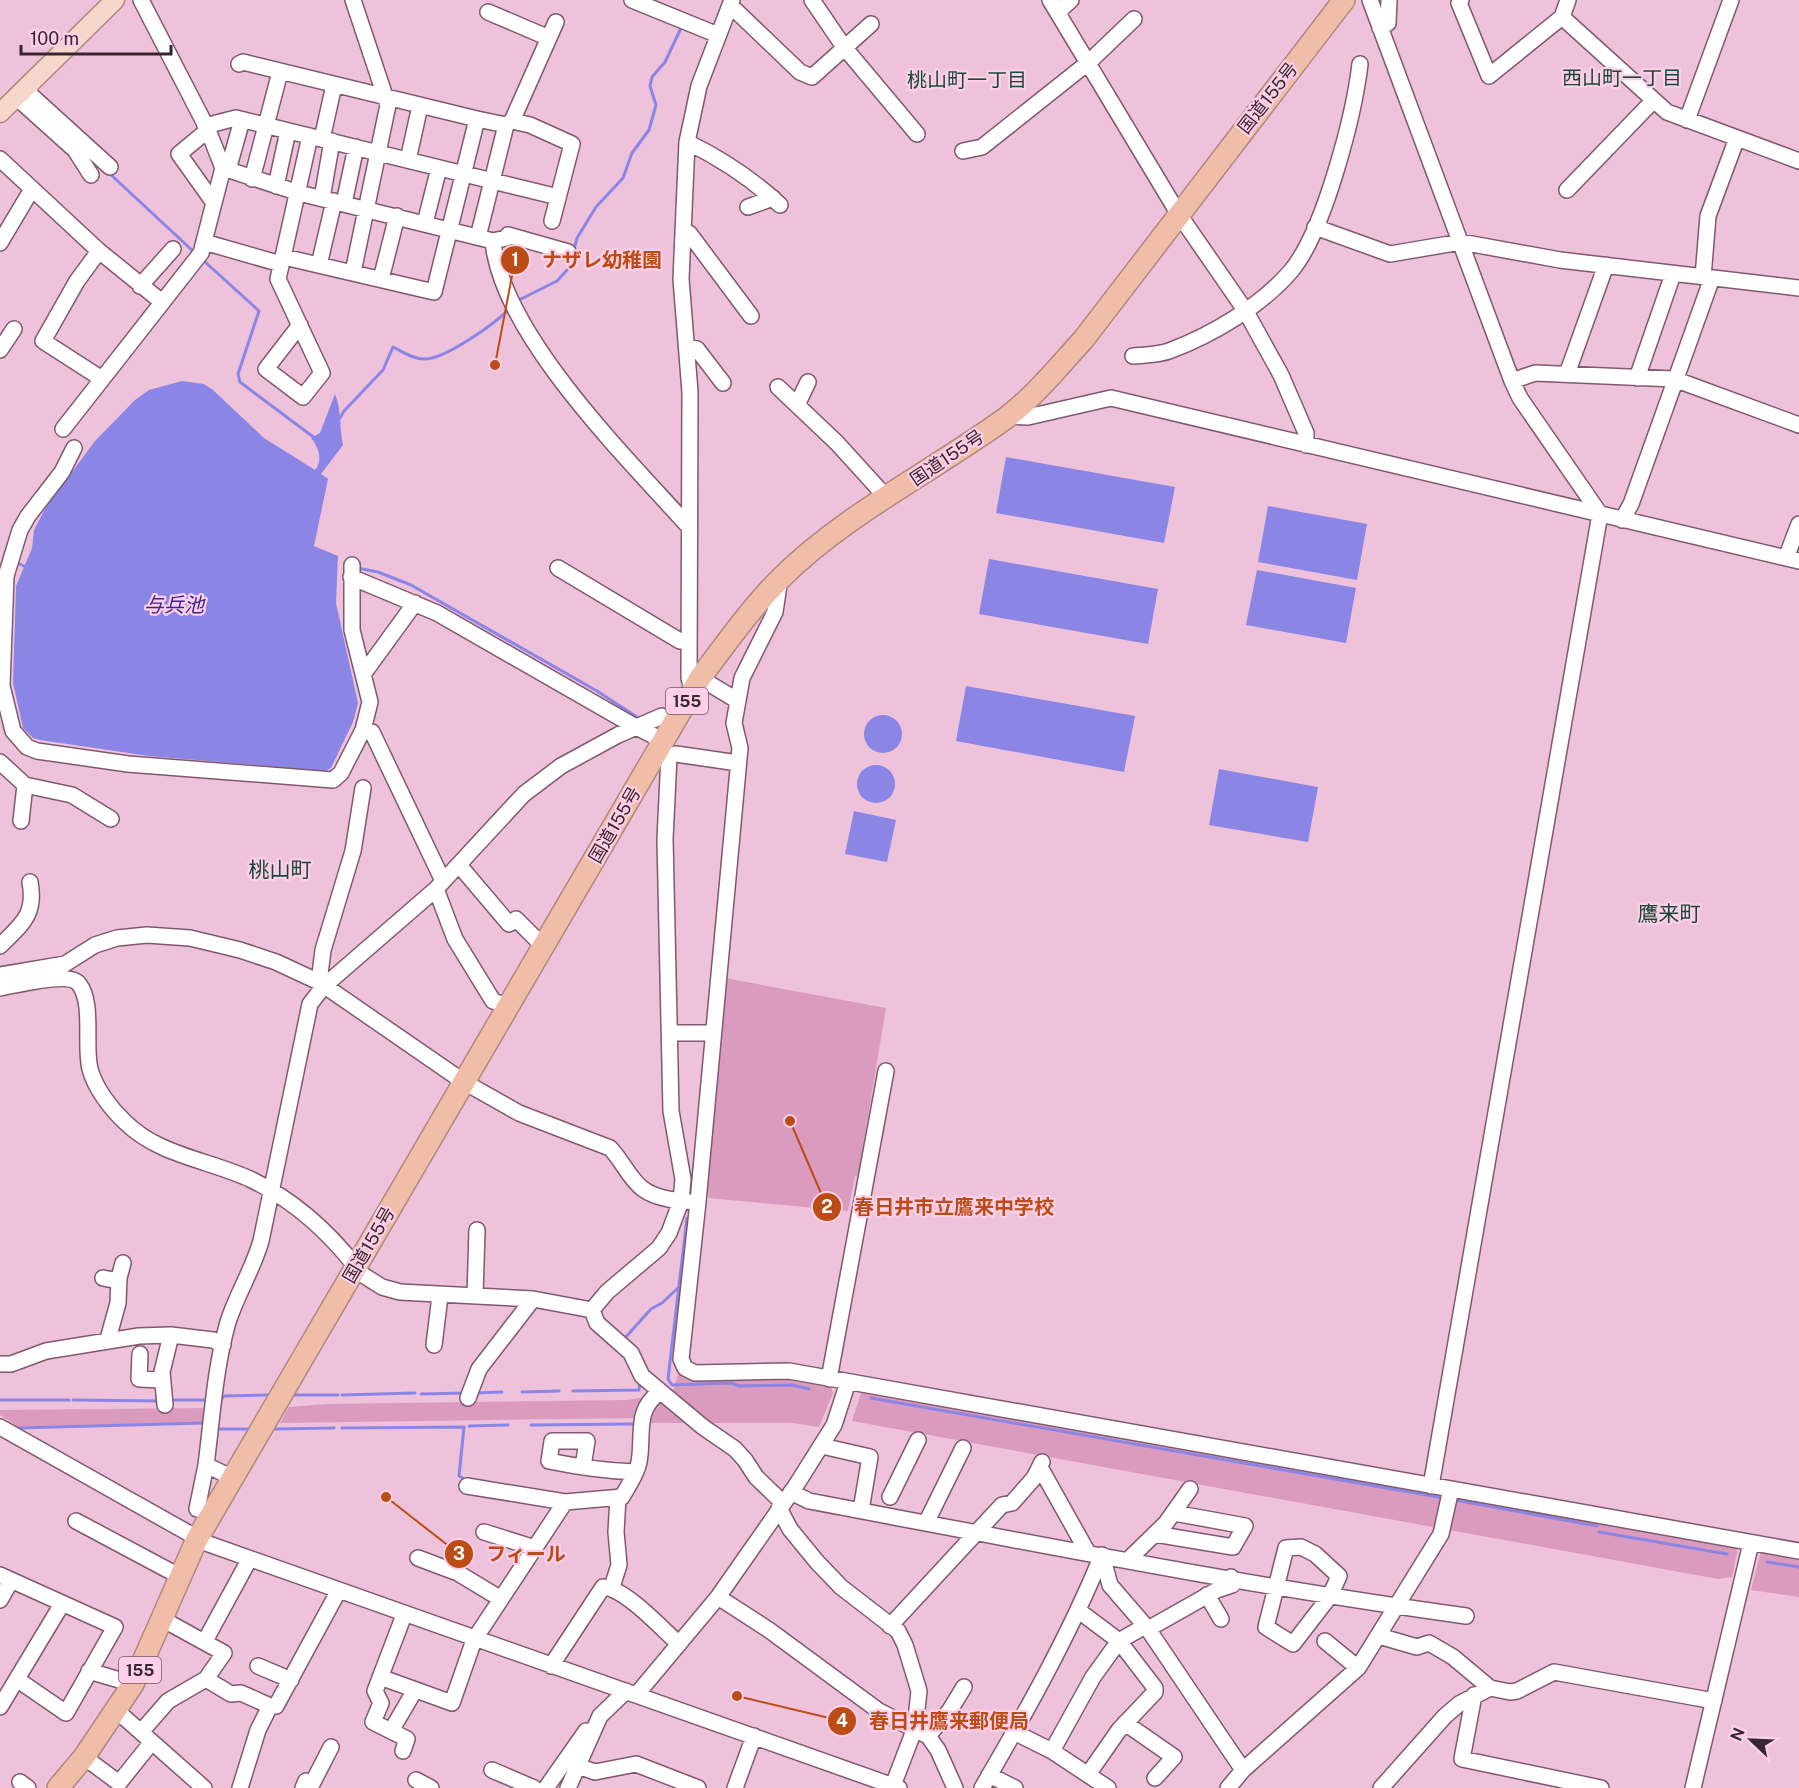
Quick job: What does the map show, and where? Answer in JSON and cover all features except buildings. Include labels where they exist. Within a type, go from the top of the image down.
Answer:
[{"type":"highway","name":"国道155号","points":[[58,1788],[84,1758],[133,1684],[164,1620],[197,1539],[508,1006],[664,749],[675,722],[696,685],[744,620],[780,578],[833,535],[1008,416],[1050,377],[1083,340],[1344,0]]},
{"type":"main road","points":[[0,113],[115,0]]},
{"type":"street","points":[[141,0],[226,169],[299,193],[369,208],[493,242],[506,238],[508,235],[568,252]]},
{"type":"street","points":[[353,0],[388,105],[369,208],[353,272]]},
{"type":"street","points":[[632,0],[718,35]]},
{"type":"street","points":[[812,0],[844,48],[917,134]]},
{"type":"street","points":[[1071,0],[1054,6],[1179,213],[1245,310],[1281,375],[1306,433],[1306,446]]},
{"type":"street","points":[[1370,0],[1512,381],[1520,398],[1600,514],[1431,1486]]},
{"type":"street","points":[[1380,28],[1388,22],[1389,0]]},
{"type":"street","points":[[1461,0],[1459,3],[1489,76],[1562,17],[1568,0]]},
{"type":"street","points":[[1688,120],[1731,0]]},
{"type":"street","points":[[738,701],[696,685],[688,678],[690,392],[681,279],[687,142],[699,86],[731,3],[800,72],[816,82],[844,48],[871,24]]},
{"type":"street","points":[[488,12],[549,38]]},
{"type":"street","points":[[1562,17],[1652,102],[1666,112],[1799,161]]},
{"type":"street","points":[[963,151],[981,147],[1089,62],[1134,19]]},
{"type":"street","points":[[478,237],[509,123],[556,22]]},
{"type":"street","points":[[239,64],[243,62],[477,119],[530,125],[572,144],[552,221]]},
{"type":"street","points":[[1133,356],[1167,352],[1210,332],[1245,310],[1292,270],[1315,226],[1342,152],[1357,93],[1360,64]]},
{"type":"street","points":[[252,179],[280,72]]},
{"type":"street","points":[[300,325],[278,279],[299,193],[321,139],[334,85]]},
{"type":"street","points":[[20,93],[110,168]]},
{"type":"street","points":[[20,93],[75,150],[91,175]]},
{"type":"street","points":[[1567,190],[1652,102]]},
{"type":"street","points":[[408,160],[420,106]]},
{"type":"street","points":[[214,203],[178,154],[207,128],[236,117],[558,197]]},
{"type":"street","points":[[204,242],[283,261],[353,272],[434,292],[477,119]]},
{"type":"street","points":[[63,429],[201,253],[214,203],[242,120]]},
{"type":"street","points":[[276,186],[288,130]]},
{"type":"street","points":[[1622,520],[1631,504],[1707,277],[1708,216],[1737,138]]},
{"type":"street","points":[[321,139],[334,201]]},
{"type":"street","points":[[687,142],[720,158],[755,182],[776,202],[748,207]]},
{"type":"street","points":[[319,265],[334,201],[356,147]]},
{"type":"street","points":[[0,159],[99,251],[162,302]]},
{"type":"street","points":[[425,223],[439,168]]},
{"type":"street","points":[[1,238],[32,189]]},
{"type":"street","points":[[381,279],[397,216]]},
{"type":"street","points":[[1315,226],[1390,254],[1461,242],[1560,260],[1799,288]]},
{"type":"street","points":[[683,231],[689,233],[751,316]]},
{"type":"street","points":[[493,242],[494,252],[516,311],[558,376],[689,527]]},
{"type":"street","points":[[141,286],[172,249]]},
{"type":"street","points":[[99,251],[77,281],[43,341],[102,379]]},
{"type":"street","points":[[1567,374],[1606,265]]},
{"type":"street","points":[[1636,378],[1673,274]]},
{"type":"street","points":[[0,351],[14,329]]},
{"type":"street","points":[[687,346],[697,349],[723,384]]},
{"type":"street","points":[[1512,381],[1535,373],[1674,379],[1799,425]]},
{"type":"street","points":[[797,405],[808,382]]},
{"type":"street","points":[[778,387],[837,443],[887,498]]},
{"type":"street","points":[[1008,416],[1028,417],[1110,398],[1792,560],[1799,524]]},
{"type":"street","points":[[74,448],[62,472],[20,530],[6,576],[2,686],[13,731],[27,747],[37,751],[128,764],[333,780],[341,774],[363,730],[370,702],[352,630],[352,571],[415,603],[636,727],[664,749],[676,754],[738,763]]},
{"type":"street","points":[[558,568],[680,641],[689,641]]},
{"type":"street","points":[[780,578],[775,612],[741,678],[734,723],[740,748],[698,1202],[681,1359],[685,1368],[695,1373],[789,1371],[1799,1551]]},
{"type":"street","points":[[364,673],[415,603]]},
{"type":"street","points":[[197,1509],[206,1465],[223,1344],[229,1322],[255,1262],[310,1004],[321,985],[439,885],[524,794],[561,766],[662,716],[675,722]]},
{"type":"street","points":[[372,732],[439,885],[455,939],[493,1001],[508,1006]]},
{"type":"street","points":[[592,1310],[607,1292],[659,1248],[669,1233],[681,1201],[683,1179],[671,1111],[664,749]]},
{"type":"street","points":[[0,762],[25,785],[72,795],[111,819]]},
{"type":"street","points":[[21,821],[25,785]]},
{"type":"street","points":[[321,985],[323,950],[353,850],[363,788]]},
{"type":"street","points":[[459,865],[509,924],[516,919],[544,947]]},
{"type":"street","points":[[0,946],[28,916],[34,900],[30,882]]},
{"type":"street","points":[[0,975],[66,964],[95,945],[117,938],[147,935],[190,938],[240,950],[276,962],[321,985],[464,1082],[519,1113],[610,1148],[642,1189],[681,1201],[698,1202]]},
{"type":"street","points":[[0,988],[72,978],[84,993],[90,1068],[100,1089],[122,1120],[138,1135],[169,1150],[252,1180],[290,1201],[319,1225],[355,1268],[382,1287],[441,1296],[533,1299],[592,1310]]},
{"type":"street","points":[[670,1033],[712,1033]]},
{"type":"street","points":[[829,1378],[886,1071]]},
{"type":"street","points":[[475,1296],[477,1230]]},
{"type":"street","points":[[108,1339],[118,1303],[111,1280],[123,1263]]},
{"type":"street","points":[[434,1345],[441,1296]]},
{"type":"street","points":[[468,1398],[478,1369],[533,1299]]},
{"type":"street","points":[[592,1310],[597,1323],[631,1353],[642,1376],[735,1449],[756,1477],[784,1501],[790,1529],[833,1579],[898,1631],[905,1645],[919,1691],[921,1732]]},
{"type":"street","points":[[0,1364],[11,1364],[46,1351],[94,1345],[108,1339],[171,1335],[213,1340],[223,1344]]},
{"type":"street","points":[[165,1405],[164,1385],[161,1380],[171,1335]]},
{"type":"street","points":[[140,1354],[139,1379],[161,1380]]},
{"type":"street","points":[[546,1788],[593,1720],[631,1693],[679,1644],[718,1598],[822,1446],[834,1425],[848,1382]]},
{"type":"street","points":[[467,1486],[565,1502],[622,1497],[639,1463],[641,1420],[646,1404],[660,1392]]},
{"type":"street","points":[[0,1426],[197,1539],[249,1560],[895,1787],[921,1732],[950,1710],[964,1687]]},
{"type":"street","points":[[890,1497],[918,1440]]},
{"type":"street","points":[[822,1446],[870,1457],[861,1510]]},
{"type":"street","points":[[928,1520],[963,1448]]},
{"type":"street","points":[[206,1465],[233,1478]]},
{"type":"street","points":[[890,1626],[1002,1505],[1012,1503],[1041,1466],[1095,1554],[1110,1585],[1146,1628],[1243,1778]]},
{"type":"street","points":[[582,1467],[635,1472]]},
{"type":"street","points":[[1128,1560],[1174,1513],[1190,1489]]},
{"type":"street","points":[[1228,1788],[1243,1778],[1358,1668],[1441,1534],[1450,1489]]},
{"type":"street","points":[[612,1587],[619,1565],[616,1532],[618,1497]]},
{"type":"street","points":[[784,1501],[810,1501],[1330,1596],[1466,1616]]},
{"type":"street","points":[[380,1677],[452,1703],[474,1640],[565,1502]]},
{"type":"street","points":[[1155,1534],[1233,1547],[1245,1526],[1174,1513]]},
{"type":"street","points":[[76,1521],[182,1577]]},
{"type":"street","points":[[484,1532],[535,1548]]},
{"type":"street","points":[[1693,1788],[1751,1543]]},
{"type":"street","points":[[1301,1547],[1315,1554],[1339,1576],[1330,1596],[1293,1644],[1266,1627],[1286,1548],[1301,1547]]},
{"type":"street","points":[[1015,1788],[985,1782],[1079,1611],[1095,1554]]},
{"type":"street","points":[[418,1558],[458,1573],[501,1599]]},
{"type":"street","points":[[205,1641],[249,1560]]},
{"type":"street","points":[[1052,1751],[1093,1677],[1119,1641],[1207,1595],[1232,1585],[1231,1577]]},
{"type":"street","points":[[0,1600],[6,1578],[115,1627],[66,1713],[18,1680]]},
{"type":"street","points":[[551,1666],[603,1587],[612,1587],[679,1644]]},
{"type":"street","points":[[206,1679],[231,1694],[241,1693],[270,1706],[276,1706],[338,1592]]},
{"type":"street","points":[[1207,1595],[1221,1619]]},
{"type":"street","points":[[718,1598],[769,1630],[879,1711],[921,1732],[938,1750],[955,1788]]},
{"type":"street","points":[[0,1707],[62,1604]]},
{"type":"street","points":[[1079,1611],[1119,1641],[1155,1688],[1155,1692],[1125,1723],[1089,1773]]},
{"type":"street","points":[[403,1751],[407,1739],[373,1722],[381,1703],[375,1691],[404,1615]]},
{"type":"street","points":[[84,1758],[119,1783],[168,1701],[206,1679],[224,1653],[164,1620]]},
{"type":"street","points":[[1379,1636],[1417,1647],[1429,1643],[1453,1657],[1490,1688],[1510,1692],[1518,1691],[1554,1672],[1714,1701]]},
{"type":"street","points":[[1326,1641],[1358,1668]]},
{"type":"street","points":[[258,1666],[291,1680]]},
{"type":"street","points":[[89,1671],[133,1684]]},
{"type":"street","points":[[1381,1788],[1445,1716],[1473,1695],[1490,1688]]},
{"type":"street","points":[[391,1731],[415,1690]]},
{"type":"street","points":[[1473,1695],[1462,1758],[1601,1788]]},
{"type":"street","points":[[240,1788],[258,1730],[270,1706]]},
{"type":"street","points":[[117,1710],[204,1788]]},
{"type":"street","points":[[568,1788],[600,1716]]},
{"type":"street","points":[[1125,1723],[1174,1757],[1155,1778]]},
{"type":"street","points":[[1014,1732],[1089,1773],[1108,1788]]},
{"type":"street","points":[[735,1788],[754,1736]]},
{"type":"street","points":[[303,1788],[306,1781],[312,1784],[331,1747]]},
{"type":"street","points":[[578,1766],[595,1772],[636,1764],[698,1788]]},
{"type":"street","points":[[492,1770],[534,1788]]},
{"type":"street","points":[[593,1788],[595,1772]]},
{"type":"street","points":[[416,1780],[431,1788]]},
{"type":"shaded area","points":[[725,978],[886,1008],[858,1176],[855,1176],[848,1211],[709,1198],[707,1188]]},
{"type":"shaded area","points":[[678,1374],[693,1379],[815,1380],[815,1383],[831,1387],[833,1393],[819,1427],[793,1423],[645,1423],[637,1418],[280,1423],[289,1407],[327,1404],[628,1400],[673,1392]]},
{"type":"shaded area","points":[[862,1390],[1738,1548],[1732,1577],[1718,1579],[852,1421]]},
{"type":"shaded area","points":[[208,1408],[206,1422],[18,1427],[0,1415],[0,1410]]},
{"type":"shaded area","points":[[1761,1551],[1799,1557],[1799,1597],[1751,1590]]},
{"type":"water","name":"与兵池","points":[[182,381],[204,384],[213,390],[264,438],[315,470],[319,462],[319,454],[311,438],[320,433],[335,394],[339,407],[343,445],[321,474],[328,479],[314,546],[338,556],[336,603],[358,703],[353,722],[331,768],[325,771],[149,756],[40,740],[33,738],[23,728],[13,683],[16,586],[32,548],[34,530],[46,507],[95,441],[135,400],[149,390]]},
{"type":"water","points":[[1006,457],[1175,487],[1164,543],[996,513]]},
{"type":"water","points":[[1268,506],[1367,524],[1357,580],[1258,562]]},
{"type":"water","points":[[989,559],[1158,589],[1148,644],[979,614]]},
{"type":"water","points":[[1257,570],[1356,588],[1346,643],[1246,625]]},
{"type":"water","points":[[966,686],[1135,716],[1124,772],[956,741]]},
{"type":"water","points":[[883,715],[896,721],[902,734],[896,747],[883,753],[870,747],[864,734],[870,721]]},
{"type":"water","points":[[876,765],[889,771],[895,784],[889,797],[876,803],[863,797],[857,784],[863,771]]},
{"type":"water","points":[[1219,769],[1318,787],[1308,842],[1209,825]]},
{"type":"water","points":[[854,811],[896,820],[887,862],[845,854]]},
{"type":"waterway","points":[[517,301],[557,281],[569,268],[577,238],[596,207],[623,178],[632,153],[649,130],[656,105],[650,86],[652,77],[665,62],[682,26]]},
{"type":"waterway","points":[[109,173],[194,252]]},
{"type":"waterway","points":[[203,260],[259,311],[238,374],[240,382],[316,439]]},
{"type":"waterway","points":[[340,418],[383,370],[393,347],[416,358],[433,358],[469,340],[510,308]]},
{"type":"waterway","points":[[15,562],[24,566]]},
{"type":"waterway","points":[[357,568],[378,572],[411,585],[597,691],[640,719]]},
{"type":"waterway","points":[[687,1218],[668,1379],[672,1385],[731,1383],[740,1386],[792,1385],[809,1389]]},
{"type":"waterway","points":[[624,1339],[651,1309],[662,1303],[679,1287]]},
{"type":"waterway","points":[[573,1391],[639,1390],[640,1380]]},
{"type":"waterway","points":[[522,1392],[559,1391]]},
{"type":"waterway","points":[[476,1393],[502,1392]]},
{"type":"waterway","points":[[342,1395],[415,1393]]},
{"type":"waterway","points":[[421,1394],[464,1393]]},
{"type":"waterway","points":[[220,1401],[224,1396],[267,1395]]},
{"type":"waterway","points":[[295,1395],[338,1395]]},
{"type":"waterway","points":[[871,1398],[1444,1498]]},
{"type":"waterway","points":[[0,1400],[69,1400]]},
{"type":"waterway","points":[[73,1400],[161,1401]]},
{"type":"waterway","points":[[170,1400],[208,1400]]},
{"type":"waterway","points":[[18,1428],[205,1423]]},
{"type":"waterway","points":[[531,1425],[633,1424]]},
{"type":"waterway","points":[[469,1426],[508,1425]]},
{"type":"waterway","points":[[342,1428],[463,1427]]},
{"type":"waterway","points":[[463,1482],[463,1478],[459,1476],[464,1427]]},
{"type":"waterway","points":[[275,1429],[334,1428]]},
{"type":"waterway","points":[[219,1429],[250,1429]]},
{"type":"waterway","points":[[1455,1500],[1597,1526]]},
{"type":"waterway","points":[[1599,1532],[1727,1554]]},
{"type":"waterway","points":[[1767,1562],[1799,1567]]},
{"type":"place","name":"ナザレ幼稚園","points":[[495,365]]},
{"type":"place","name":"春日井市立鷹来中学校","points":[[790,1121]]},
{"type":"place","name":"フィール","points":[[386,1497]]},
{"type":"place","name":"春日井鷹来郵便局","points":[[737,1696]]},
{"type":"district","name":"西山町一丁目","points":[[1622,78]]},
{"type":"district","name":"桃山町一丁目","points":[[967,80]]},
{"type":"district","name":"桃山町","points":[[280,870]]},
{"type":"district","name":"鷹来町","points":[[1669,914]]}]
